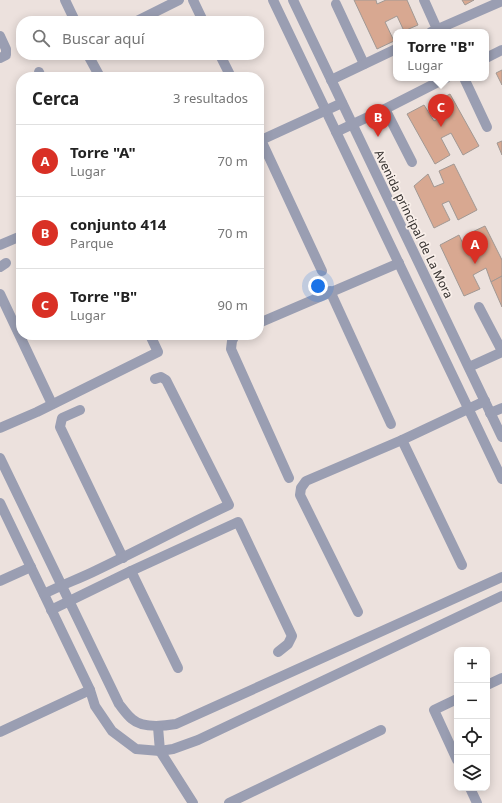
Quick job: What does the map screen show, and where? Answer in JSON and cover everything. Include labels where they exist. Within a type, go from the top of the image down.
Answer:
[{"type":"street","points":[[64,0],[72,16]]},
{"type":"street","points":[[147,16],[179,0]]},
{"type":"street","points":[[193,0],[201,16]]},
{"type":"street","points":[[273,0],[502,479]]},
{"type":"street","name":"Avenida principal de La Mora","points":[[293,0],[502,437]]},
{"type":"street","points":[[424,0],[434,29]]},
{"type":"street","points":[[436,29],[502,0]]},
{"type":"street","points":[[336,4],[364,64]]},
{"type":"street","points":[[0,36],[7,51],[6,55],[0,58]]},
{"type":"street","points":[[331,80],[393,50]]},
{"type":"street","points":[[489,56],[502,50]]},
{"type":"street","points":[[91,60],[97,72]]},
{"type":"street","points":[[222,60],[228,72]]},
{"type":"street","points":[[336,132],[440,81]]},
{"type":"street","points":[[465,81],[487,127]]},
{"type":"street","points":[[264,139],[342,103]]},
{"type":"street","points":[[385,109],[412,162]]},
{"type":"street","points":[[264,149],[322,271]]},
{"type":"street","points":[[0,245],[16,238]]},
{"type":"street","points":[[264,321],[330,291],[361,280],[399,263]]},
{"type":"street","points":[[330,291],[391,424]]},
{"type":"street","points":[[0,294],[16,328]]},
{"type":"street","points":[[469,368],[502,352],[479,308]]},
{"type":"street","points":[[22,340],[52,404]]},
{"type":"street","points":[[0,428],[158,352],[152,340]]},
{"type":"street","points":[[232,340],[231,349],[289,478]]},
{"type":"street","points":[[44,594],[92,573],[175,530],[229,505],[166,380],[160,377],[155,379]]},
{"type":"street","points":[[358,612],[300,495],[300,488],[306,481],[402,440],[485,401]]},
{"type":"street","points":[[490,412],[502,408]]},
{"type":"street","points":[[80,410],[62,418],[60,427],[123,558]]},
{"type":"street","points":[[402,440],[462,565]]},
{"type":"street","points":[[0,458],[2,469],[62,585],[119,704],[133,720],[158,727],[176,724],[502,577]]},
{"type":"street","points":[[0,503],[90,690],[95,706],[112,731],[136,749],[174,749],[198,740],[502,596]]},
{"type":"street","points":[[52,610],[131,571],[238,522],[292,636],[288,644],[278,652]]},
{"type":"street","points":[[0,581],[31,567]]},
{"type":"street","points":[[131,571],[178,668]]},
{"type":"street","points":[[490,684],[502,678]]},
{"type":"street","points":[[0,732],[90,690]]},
{"type":"street","points":[[454,701],[434,710],[455,755]]},
{"type":"street","points":[[158,727],[160,750],[193,803]]},
{"type":"street","points":[[230,803],[381,730]]},
{"type":"street","points":[[471,791],[477,803]]},
{"type":"building","points":[[354,0],[376,0],[377,4],[386,0],[407,0],[418,25],[409,29],[403,29],[397,16],[385,22],[393,41],[377,49]]},
{"type":"building","points":[[462,0],[474,0],[465,5]]},
{"type":"building","points":[[502,70],[502,85],[496,73]]},
{"type":"building","points":[[450,94],[479,146],[463,155],[451,133],[441,138],[450,155],[435,164],[407,114],[424,105],[434,121],[445,115],[437,101]]},
{"type":"building","points":[[502,141],[502,155],[497,143]]},
{"type":"building","points":[[454,164],[477,210],[458,220],[449,201],[442,204],[450,220],[434,228],[414,186],[428,174],[434,187],[444,183],[439,171]]},
{"type":"building","points":[[485,226],[502,260],[502,276],[491,282],[486,268],[473,275],[480,289],[464,296],[440,245],[459,235],[468,255],[479,251],[470,233]]},
{"type":"building","points":[[502,276],[502,307],[491,282]]},
{"type":"place","name":"Torre \"B\"","points":[[441,127]]},
{"type":"place","name":"conjunto 414","points":[[378,137]]},
{"type":"place","name":"Torre \"A\"","points":[[475,264]]}]
